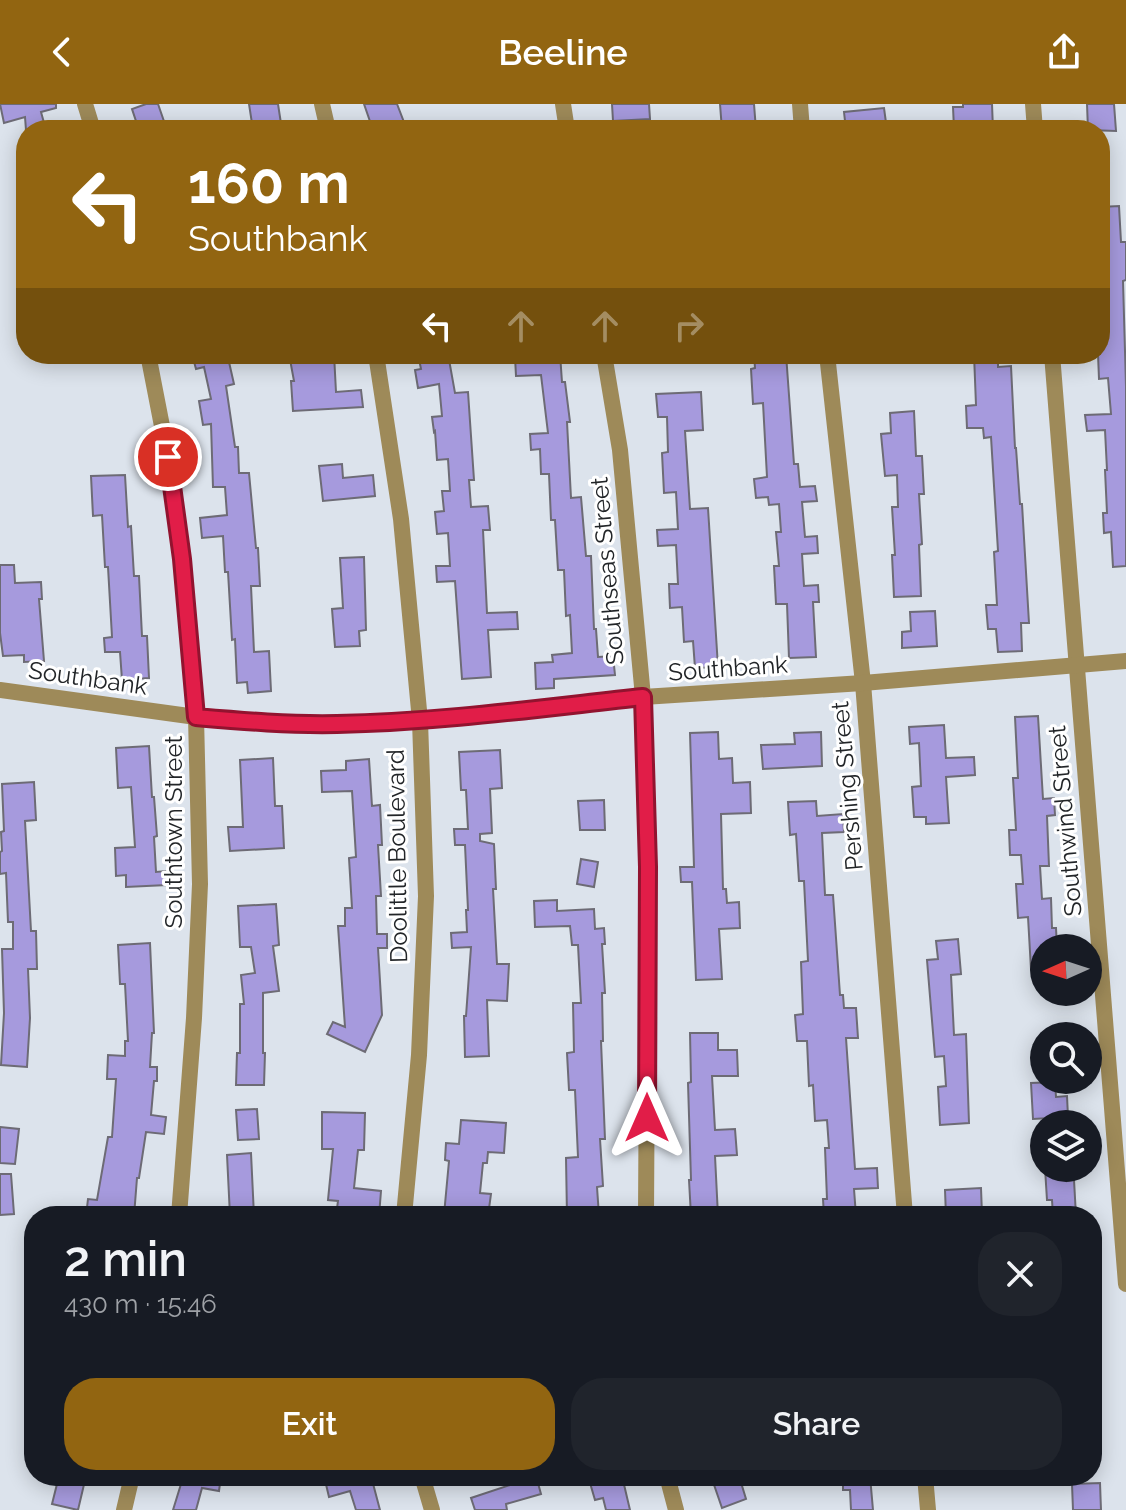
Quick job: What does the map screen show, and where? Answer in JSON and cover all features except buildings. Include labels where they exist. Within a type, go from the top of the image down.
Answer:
[{"type":"street","name":"Southtown Street","points":[[150,364],[178,530],[196,717],[200,884],[194,1018],[180,1206]]},
{"type":"street","name":"Doolittle Boulevard","points":[[378,364],[401,519],[420,721],[426,896],[419,1055],[405,1206]]},
{"type":"street","name":"Southseas Street","points":[[606,364],[620,450],[643,697],[648,867],[646,1206]]},
{"type":"street","name":"Pershing Street","points":[[828,364],[863,683],[904,1206]]},
{"type":"street","name":"Southwind Street","points":[[1053,364],[1126,1284]]},
{"type":"street","name":"Southbank","points":[[0,690],[196,717],[276,724],[335,724],[420,721],[643,697],[1126,661]]},
{"type":"street","points":[[124,1510],[130,1486]]},
{"type":"street","points":[[425,1486],[432,1510]]},
{"type":"street","points":[[670,1486],[676,1510]]},
{"type":"street","points":[[926,1486],[928,1510]]},
{"type":"route","points":[[168,457],[182,559],[196,717],[276,724],[420,721],[643,697],[648,867],[647,1118]]}]
